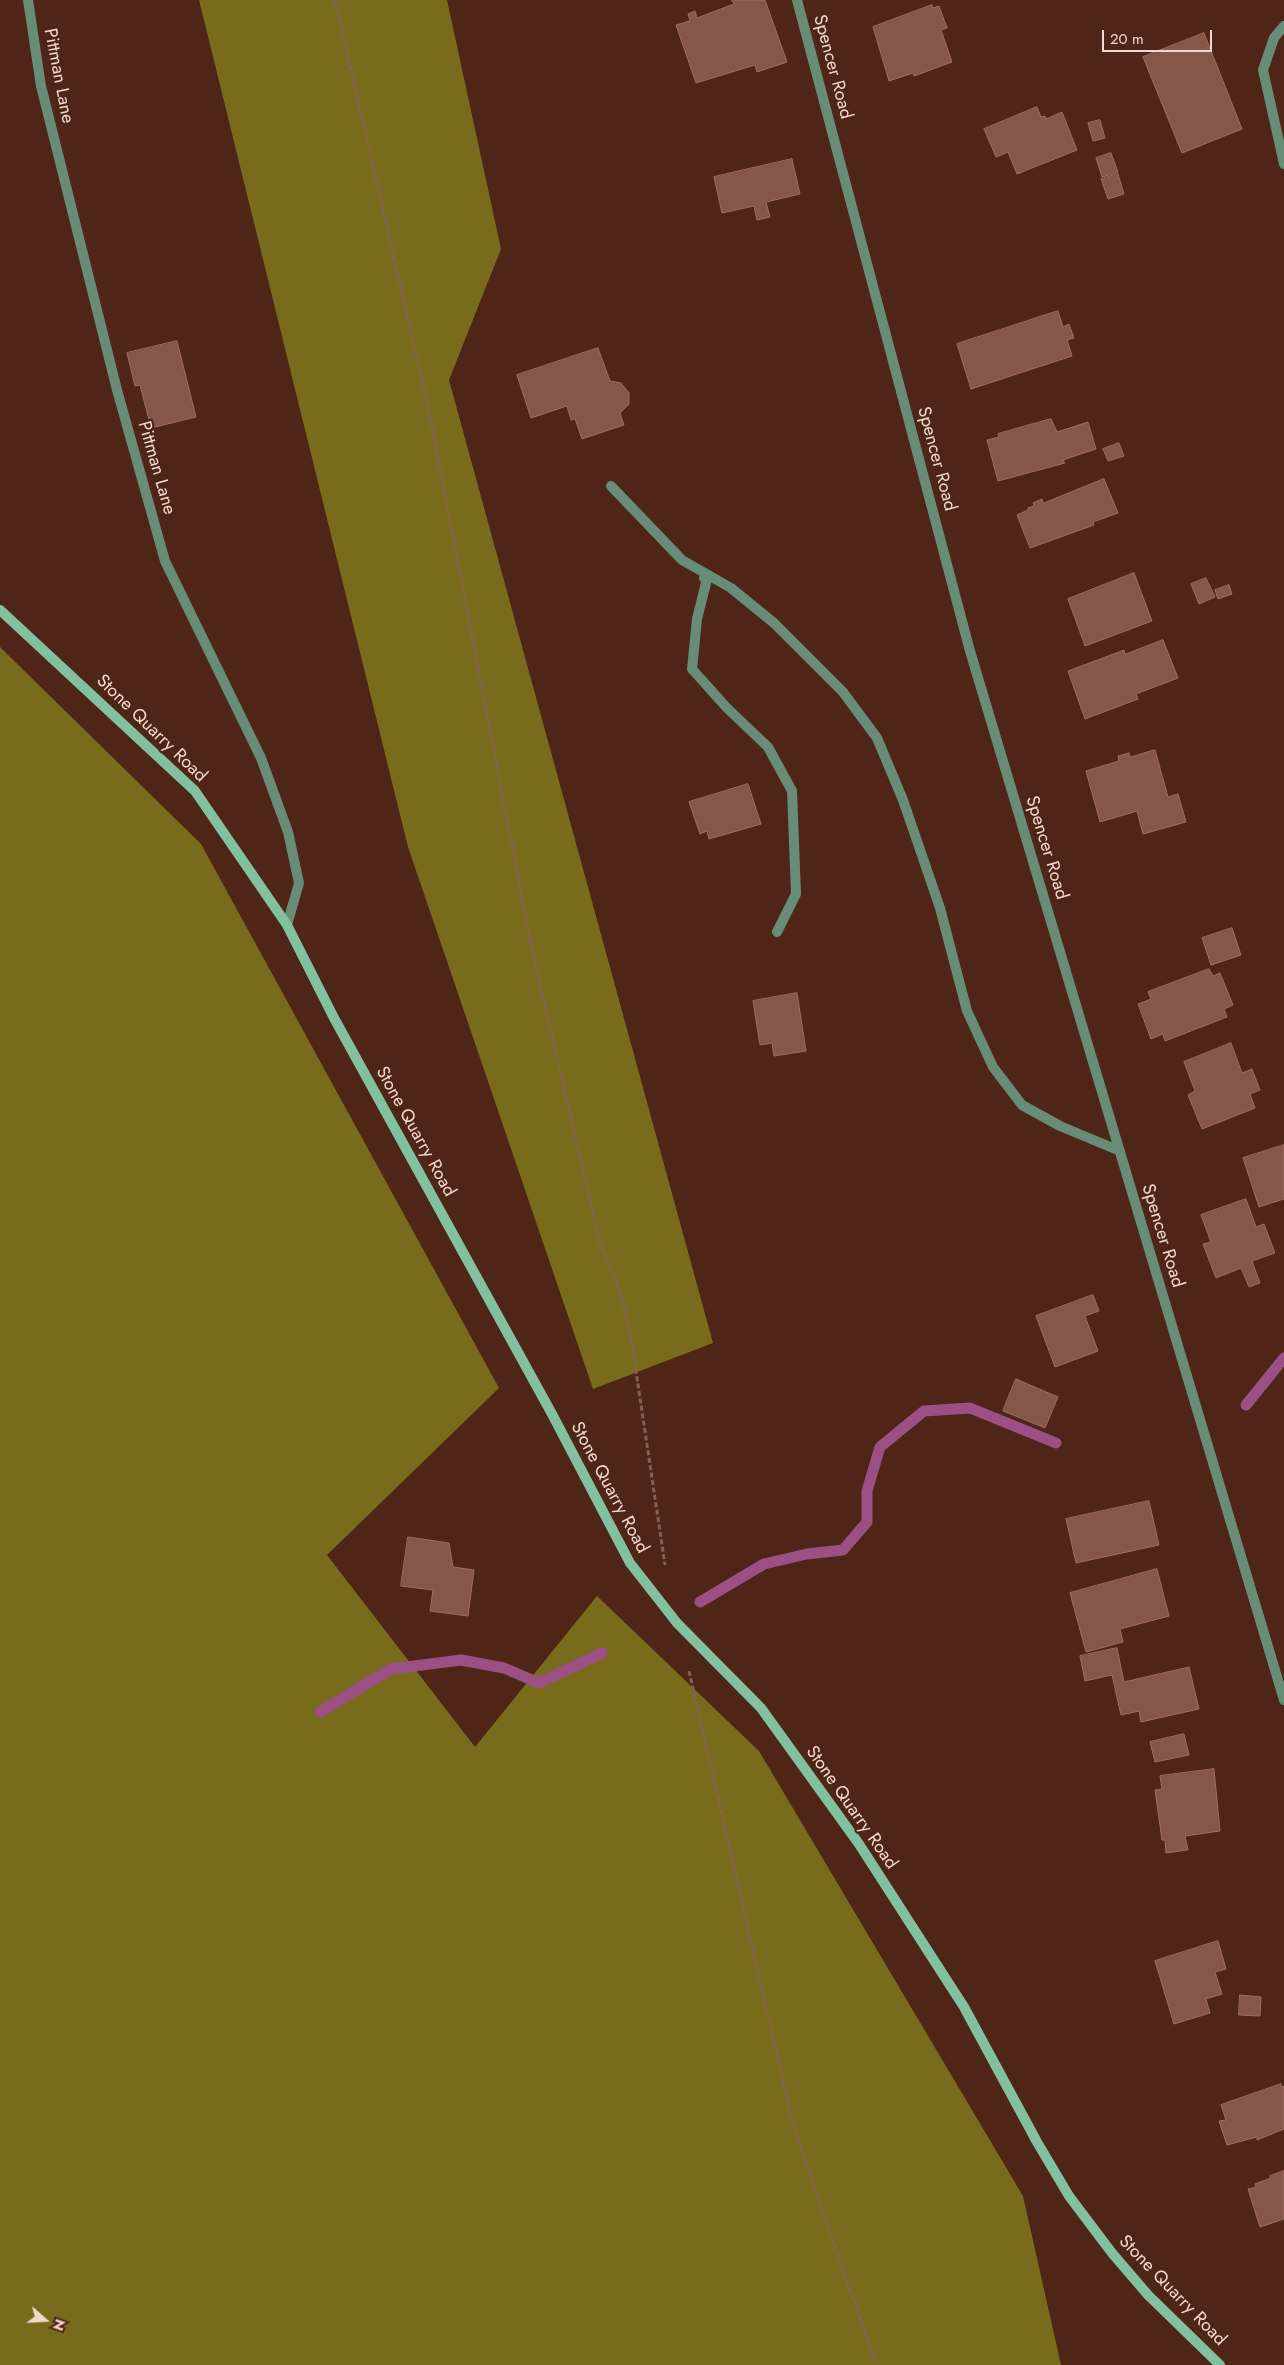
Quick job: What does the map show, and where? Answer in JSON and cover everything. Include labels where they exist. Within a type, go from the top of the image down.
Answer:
[{"type":"street","name":"Pittman Lane","points":[[28,0],[44,95],[117,390],[166,561],[261,758],[288,832],[299,883],[287,925]]},
{"type":"street","name":"Spencer Road","points":[[797,0],[970,651],[1284,1700]]},
{"type":"street","points":[[1284,26],[1274,38],[1263,70],[1284,164]]},
{"type":"street","points":[[611,486],[682,560],[706,577],[731,588],[774,623],[843,692],[877,738],[921,849],[940,908],[968,1011],[993,1067],[1022,1105],[1060,1126],[1120,1151]]},
{"type":"street","points":[[706,577],[697,619],[692,669],[727,708],[768,747],[792,791],[796,894],[777,932]]},
{"type":"street","name":"Stone Quarry Road","points":[[0,610],[195,791],[287,925],[339,1026],[552,1414],[630,1563],[677,1623],[761,1708],[859,1844],[964,2006],[1037,2142],[1069,2196],[1112,2253],[1148,2295],[1220,2365]]},
{"type":"path","points":[[335,0],[429,411],[532,950],[600,1243],[620,1292],[630,1331],[660,1544],[666,1570]]},
{"type":"path","points":[[688,1669],[793,2124],[876,2365]]},
{"type":"shaded area","points":[[199,0],[447,0],[501,249],[449,380],[713,1343],[593,1389],[408,847]]},
{"type":"shaded area","points":[[0,647],[201,844],[499,1388],[327,1555],[475,1747],[597,1596],[759,1751],[1023,2196],[1061,2365],[0,2365]]},
{"type":"building","points":[[732,0],[765,0],[787,62],[757,72],[755,65],[696,83],[676,25],[690,21],[688,14],[695,11],[697,18],[734,4]]},
{"type":"building","points":[[932,5],[933,8],[939,6],[947,28],[941,30],[952,62],[914,76],[913,73],[889,81],[873,27]]},
{"type":"building","points":[[1204,33],[1242,129],[1182,153],[1143,57]]},
{"type":"building","points":[[1037,107],[1041,117],[1045,116],[1046,119],[1062,112],[1077,150],[1017,174],[1008,152],[996,157],[984,129]]},
{"type":"building","points":[[1100,120],[1105,138],[1093,141],[1088,123]]},
{"type":"building","points":[[1111,153],[1118,172],[1102,177],[1096,158]]},
{"type":"building","points":[[792,159],[800,194],[766,202],[770,217],[757,220],[754,206],[722,213],[714,177]]},
{"type":"building","points":[[1118,174],[1124,194],[1108,199],[1101,179]]},
{"type":"building","points":[[1058,311],[1063,327],[1069,324],[1074,338],[1067,340],[1072,356],[971,389],[957,344]]},
{"type":"building","points":[[177,341],[196,417],[151,428],[140,385],[135,386],[127,353]]},
{"type":"building","points":[[598,348],[610,381],[621,383],[629,393],[629,404],[620,413],[624,425],[582,439],[575,419],[571,420],[567,406],[531,418],[517,375]]},
{"type":"building","points":[[1051,419],[1057,432],[1088,422],[1096,449],[1063,460],[1065,463],[998,481],[987,440],[999,437],[998,434]]},
{"type":"building","points":[[1119,443],[1124,456],[1108,461],[1103,449]]},
{"type":"building","points":[[1104,479],[1118,513],[1093,522],[1094,525],[1030,548],[1017,515],[1028,510],[1028,508],[1034,506],[1033,503],[1042,499],[1043,503]]},
{"type":"building","points":[[1134,573],[1152,621],[1085,646],[1068,599]]},
{"type":"building","points":[[1206,578],[1215,597],[1199,604],[1191,584]]},
{"type":"building","points":[[1229,585],[1232,594],[1218,599],[1215,590]]},
{"type":"building","points":[[1163,640],[1178,678],[1136,694],[1138,699],[1085,719],[1068,671],[1124,650],[1125,654]]},
{"type":"building","points":[[1155,750],[1168,797],[1178,794],[1186,822],[1143,834],[1137,811],[1100,822],[1086,771],[1119,761],[1118,756],[1129,753],[1130,757]]},
{"type":"building","points":[[748,784],[761,824],[709,839],[707,831],[700,834],[689,802]]},
{"type":"building","points":[[1232,928],[1241,955],[1211,965],[1202,938]]},
{"type":"building","points":[[1209,969],[1213,976],[1220,973],[1233,1005],[1224,1009],[1227,1017],[1165,1041],[1163,1034],[1151,1039],[1138,1004],[1151,999],[1148,992]]},
{"type":"building","points":[[797,993],[806,1051],[774,1056],[772,1043],[760,1045],[753,1001]]},
{"type":"building","points":[[1231,1043],[1242,1073],[1252,1069],[1260,1090],[1250,1094],[1255,1108],[1202,1129],[1188,1095],[1195,1091],[1184,1062]]},
{"type":"building","points":[[1284,1145],[1284,1199],[1259,1207],[1243,1158]]},
{"type":"building","points":[[1246,1199],[1256,1227],[1264,1224],[1275,1253],[1252,1261],[1260,1283],[1249,1287],[1241,1268],[1216,1278],[1203,1244],[1211,1242],[1201,1215]]},
{"type":"building","points":[[1093,1295],[1099,1311],[1085,1316],[1098,1351],[1055,1367],[1036,1316]]},
{"type":"building","points":[[1016,1379],[1058,1397],[1045,1428],[1003,1411]]},
{"type":"building","points":[[1149,1501],[1159,1545],[1076,1563],[1066,1519]]},
{"type":"building","points":[[408,1537],[449,1543],[453,1567],[474,1570],[468,1616],[430,1611],[433,1590],[401,1586]]},
{"type":"building","points":[[1157,1569],[1169,1616],[1120,1629],[1123,1642],[1086,1652],[1070,1593]]},
{"type":"building","points":[[1117,1648],[1124,1682],[1189,1667],[1199,1709],[1141,1722],[1139,1711],[1121,1715],[1112,1675],[1085,1681],[1080,1656]]},
{"type":"building","points":[[1184,1734],[1189,1755],[1155,1762],[1150,1742]]},
{"type":"building","points":[[1214,1769],[1220,1831],[1185,1836],[1188,1850],[1166,1853],[1165,1840],[1162,1840],[1155,1790],[1162,1789],[1160,1776]]},
{"type":"building","points":[[1218,1941],[1226,1969],[1215,1972],[1222,1994],[1206,1999],[1210,2013],[1174,2024],[1155,1961]]},
{"type":"building","points":[[1240,1995],[1261,1997],[1260,2016],[1239,2015]]},
{"type":"building","points":[[1281,2084],[1281,2087],[1284,2086],[1284,2129],[1257,2140],[1257,2137],[1227,2145],[1219,2121],[1226,2120],[1221,2105]]},
{"type":"building","points":[[1284,2171],[1284,2219],[1260,2227],[1248,2189],[1256,2187],[1255,2184],[1271,2178],[1270,2176]]},
{"type":"waterway","points":[[1246,1405],[1284,1358]]},
{"type":"waterway","points":[[700,1602],[764,1564],[807,1554],[843,1550],[867,1522],[867,1491],[880,1447],[924,1411],[970,1408],[1056,1443]]},
{"type":"waterway","points":[[320,1712],[391,1669],[461,1660],[504,1668],[539,1683],[602,1653]]}]
